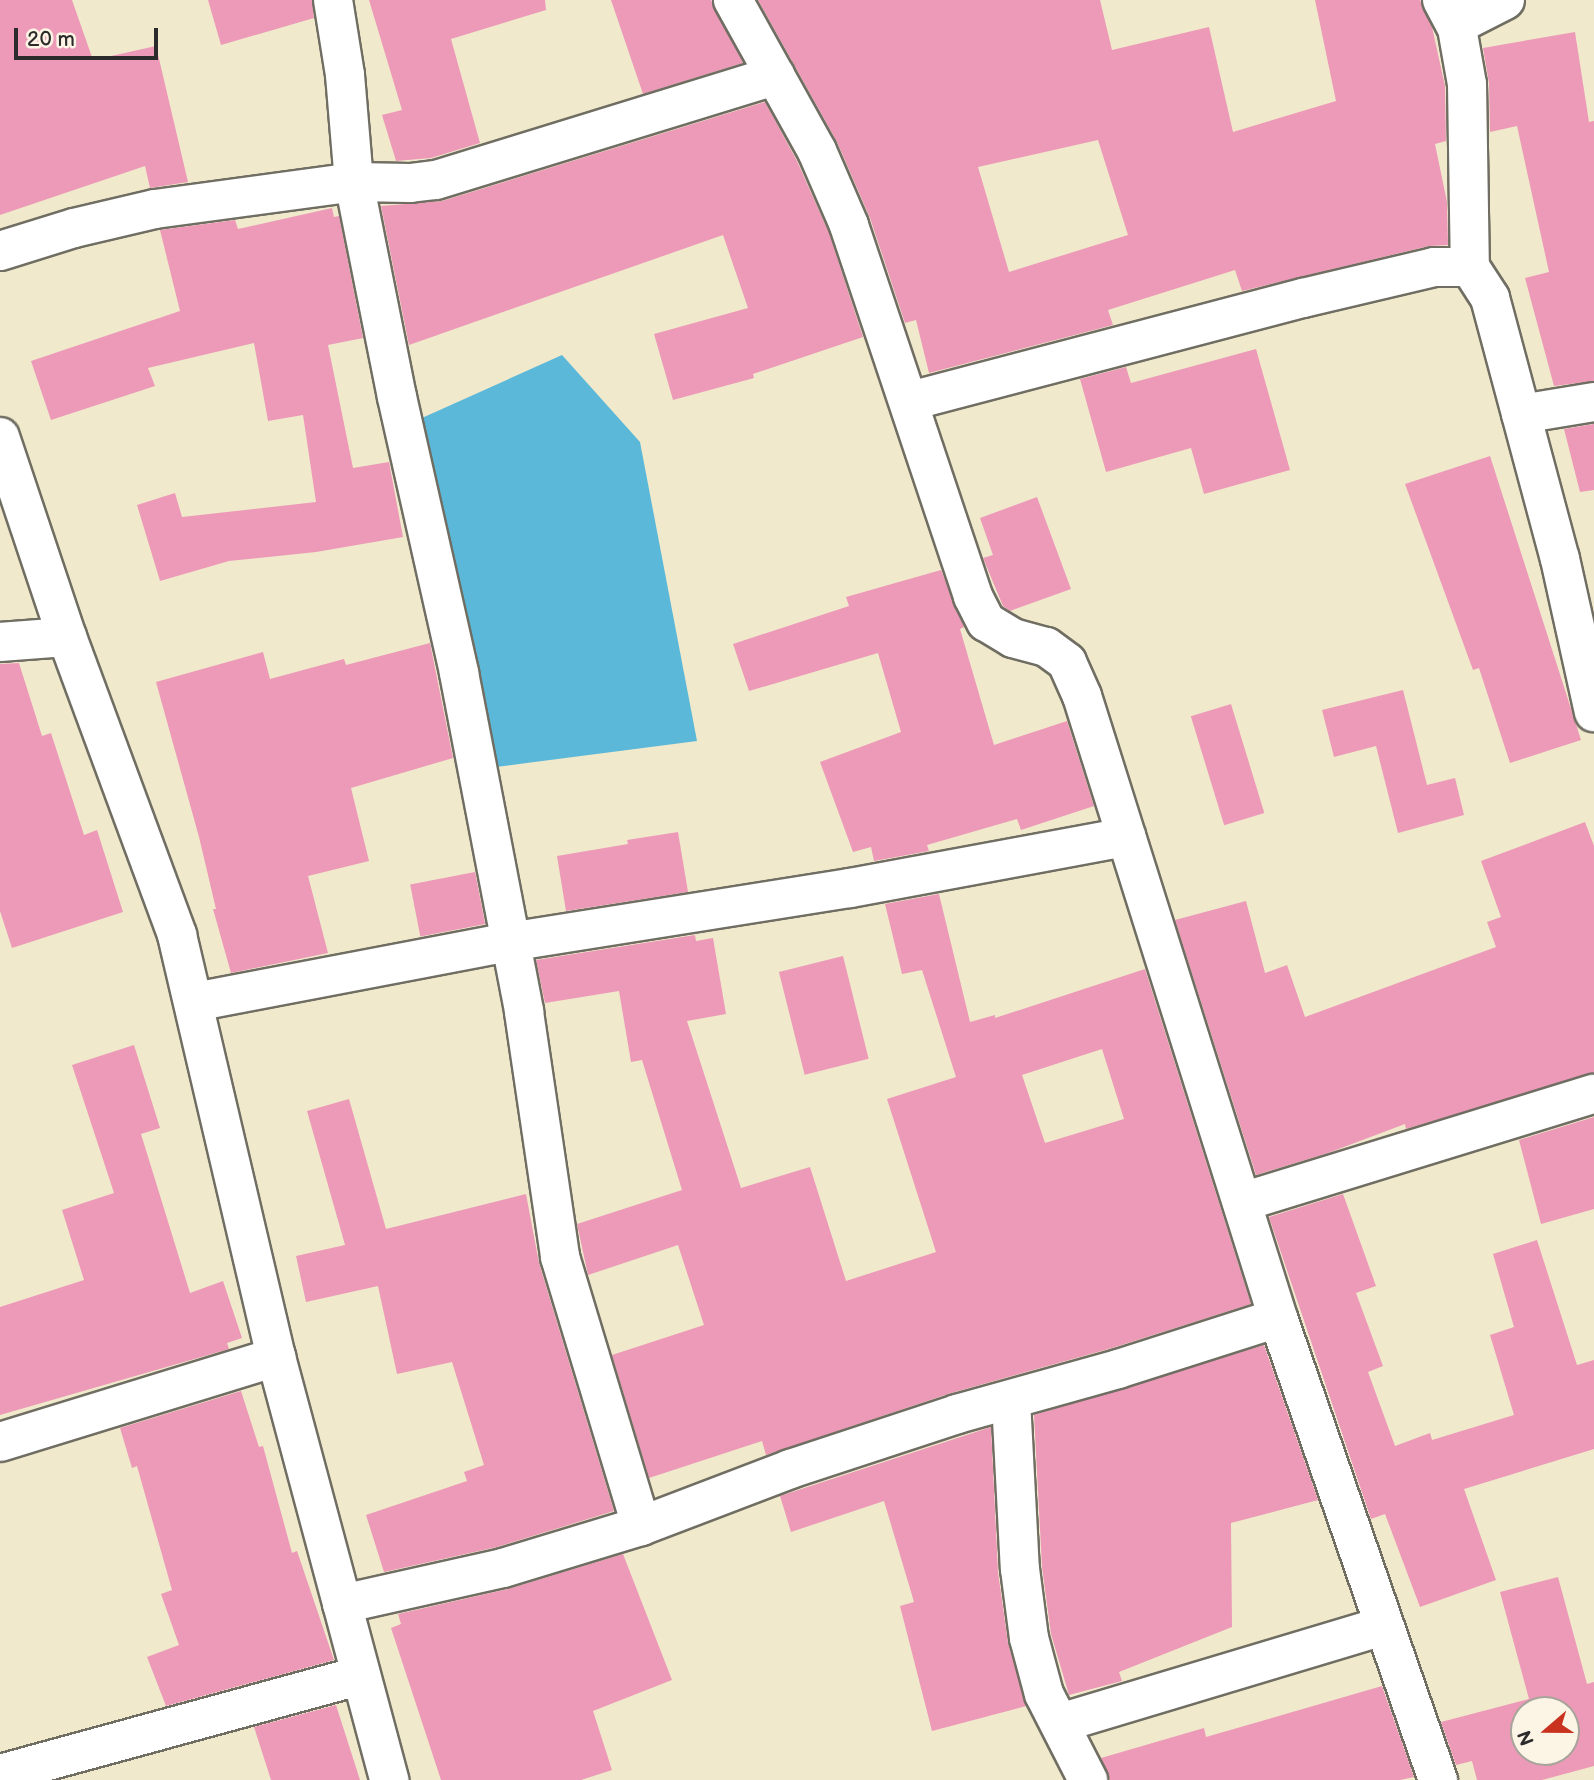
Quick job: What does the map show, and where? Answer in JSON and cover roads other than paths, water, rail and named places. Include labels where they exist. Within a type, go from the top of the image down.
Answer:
[{"type":"street","points":[[333,0],[345,75],[354,182],[397,397],[459,673],[524,1012],[560,1257],[641,1526]]},
{"type":"street","points":[[733,0],[817,151],[849,225],[973,596],[986,622],[1013,638],[1046,647],[1067,662],[1082,696],[1278,1318],[1438,1780]]},
{"type":"street","points":[[1505,0],[1449,12],[1467,84],[1470,267],[1490,298],[1587,640],[1594,712]]},
{"type":"street","points":[[0,251],[74,228],[155,209],[354,182],[410,183],[476,170],[775,76]]},
{"type":"street","points":[[910,401],[1316,295],[1434,267],[1470,267]]},
{"type":"street","points":[[1521,414],[1594,402]]},
{"type":"street","points":[[0,437],[67,637],[177,935],[276,1357],[389,1780]]},
{"type":"street","points":[[0,642],[67,637]]},
{"type":"street","points":[[194,1002],[509,942],[850,888],[1126,837]]},
{"type":"street","points":[[1242,1202],[1594,1094]]},
{"type":"street","points":[[342,1604],[503,1568],[641,1526],[790,1469],[957,1414],[1278,1318]]},
{"type":"street","points":[[0,1442],[276,1357]]},
{"type":"street","points":[[1011,1400],[1020,1569],[1029,1638],[1044,1694],[1088,1780]]},
{"type":"street","points":[[1060,1723],[1384,1626]]},
{"type":"street","points":[[0,1774],[361,1675]]},
{"type":"water","points":[[562,355],[640,442],[697,741],[488,768],[413,422]]}]
